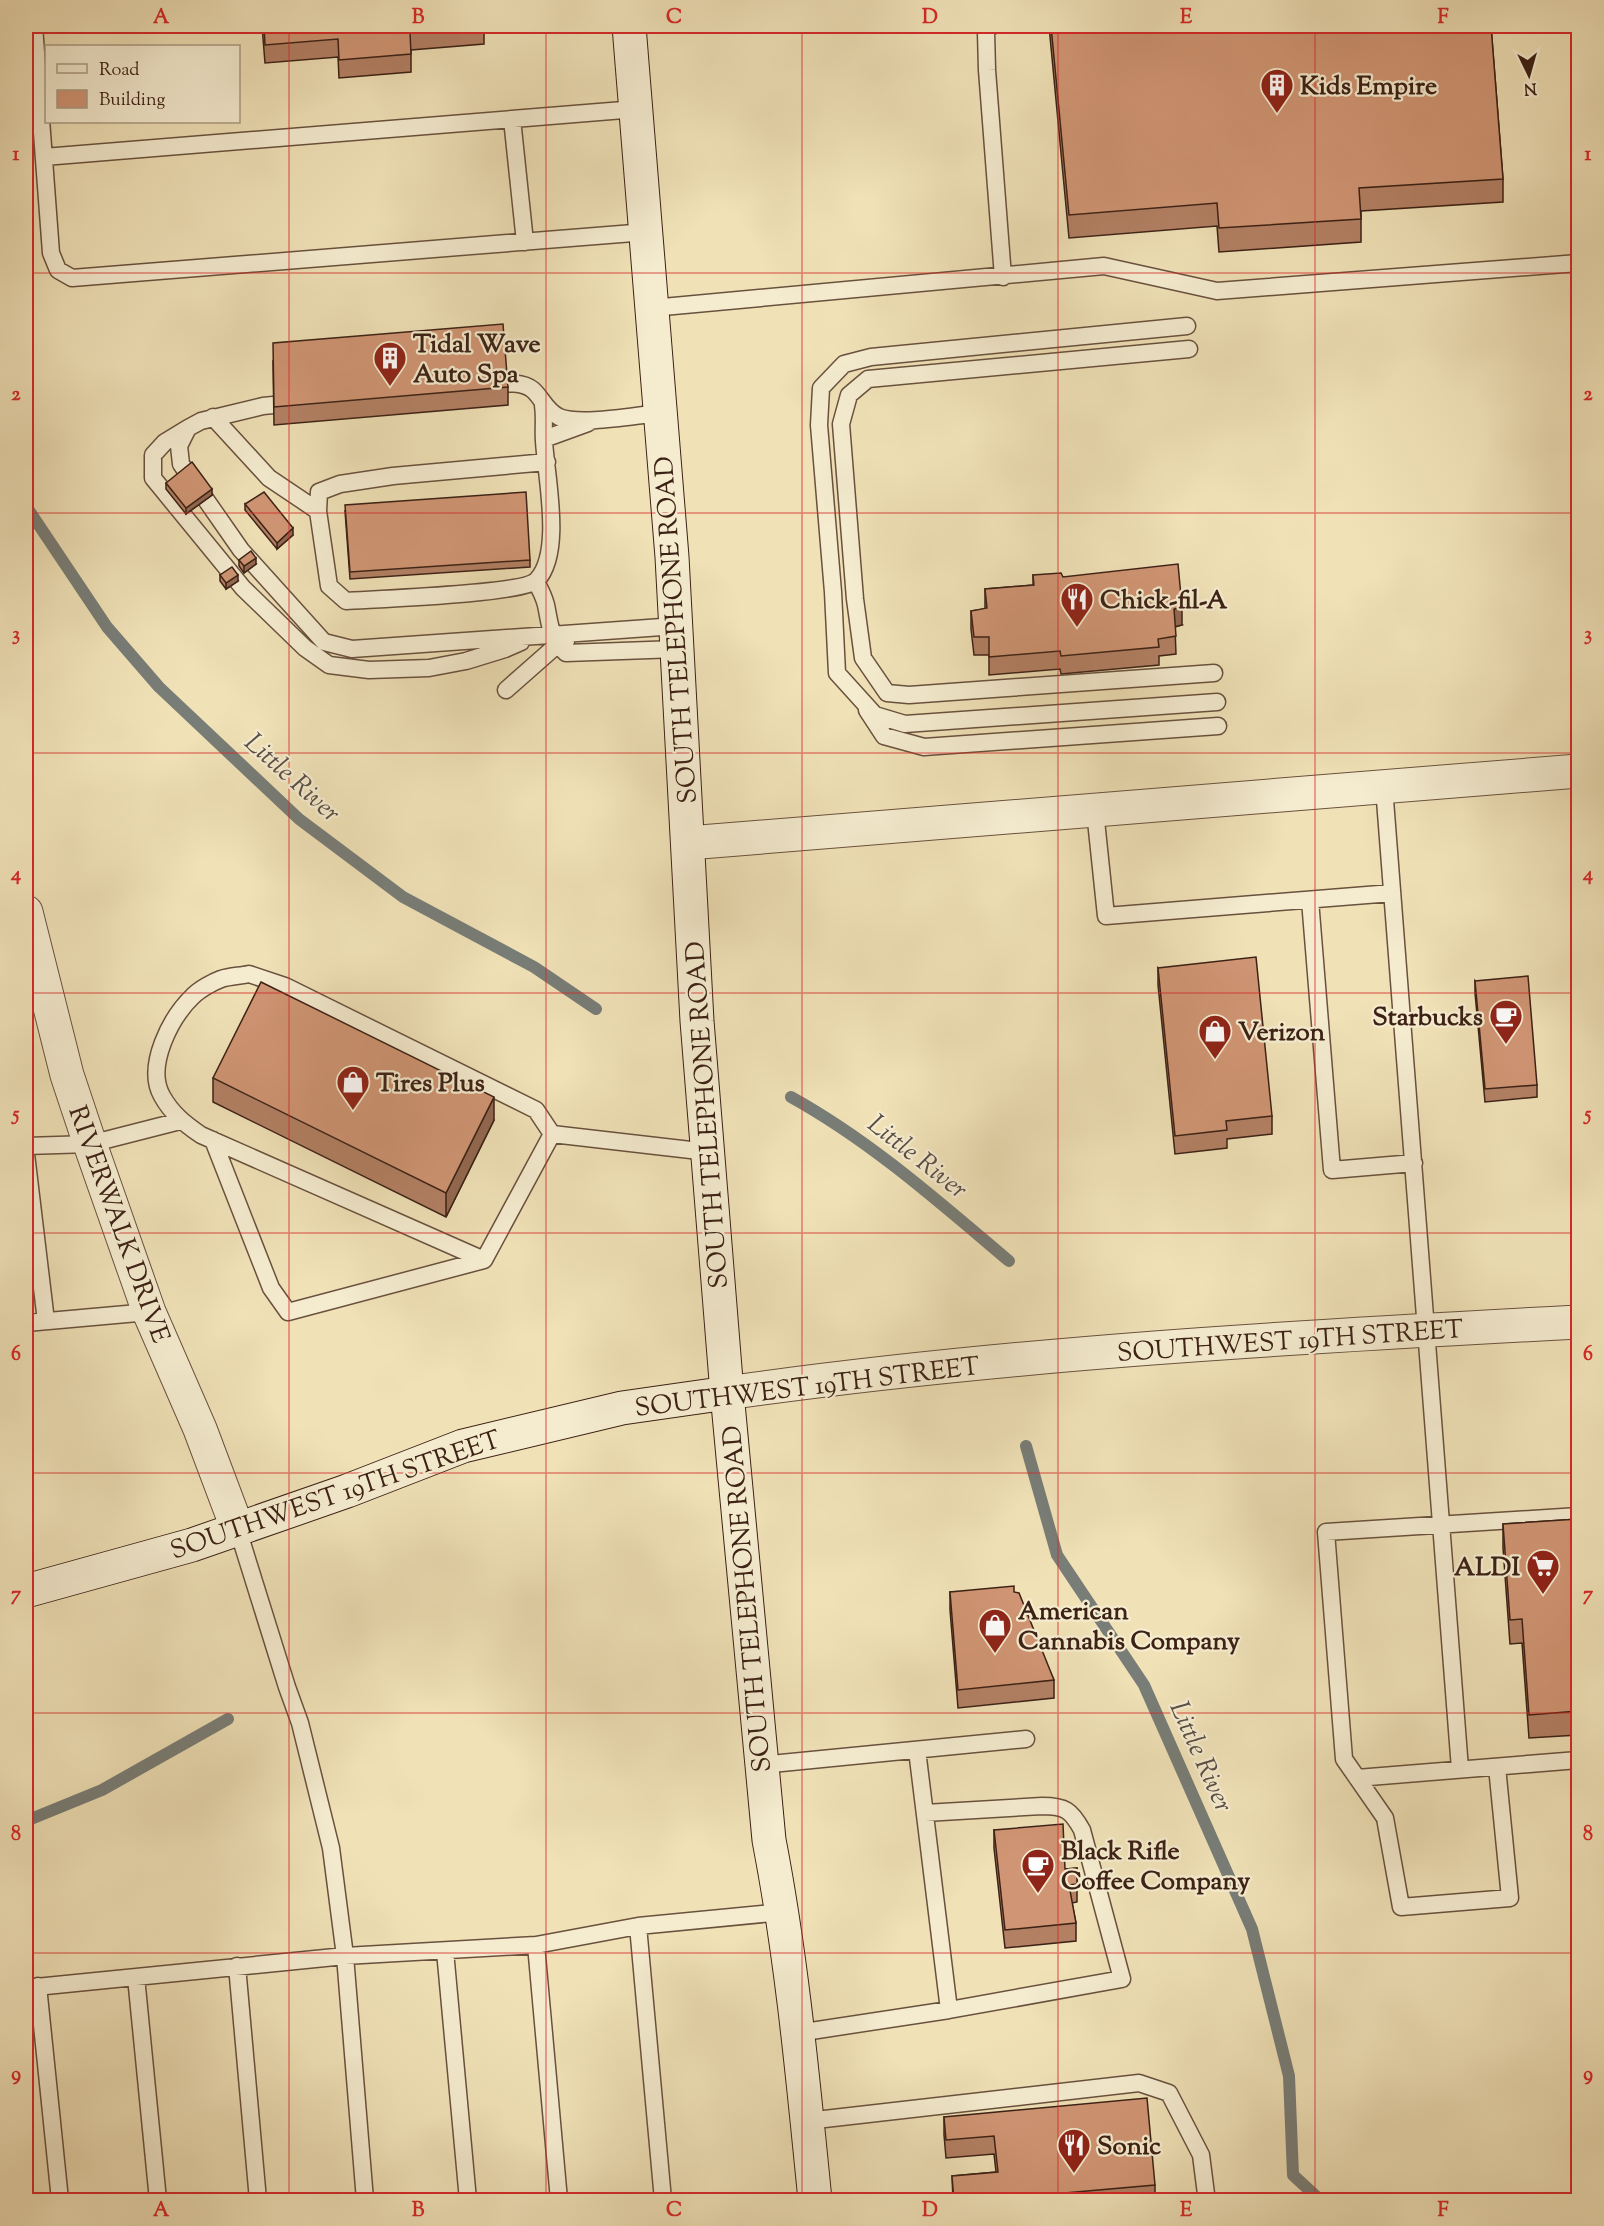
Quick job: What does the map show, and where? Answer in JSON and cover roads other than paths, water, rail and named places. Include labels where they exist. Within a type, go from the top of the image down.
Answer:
[{"type":"main road","name":"SOUTH TELEPHONE ROAD","points":[[629,26],[661,413],[677,638],[697,1021],[727,1393],[769,1840],[783,1912],[798,2033],[814,2200]]},
{"type":"main road","points":[[688,843],[1578,771]]},
{"type":"main road","name":"RIVERWALK DRIVE","points":[[26,912],[67,1075],[90,1144],[149,1312],[200,1429],[238,1530]]},
{"type":"main road","name":"SOUTHWEST 19TH STREET","points":[[26,1591],[173,1551],[238,1530],[463,1446],[622,1408],[831,1378],[1134,1350],[1578,1322]]},
{"type":"lane","points":[[34,26],[51,253],[58,270],[72,278],[646,232]]},
{"type":"lane","points":[[986,28],[987,70],[1003,277]]},
{"type":"lane","points":[[44,157],[636,109]]},
{"type":"lane","points":[[512,119],[525,242]]},
{"type":"lane","points":[[652,308],[1104,266],[1217,291],[1578,263]]},
{"type":"lane","points":[[1187,326],[871,357],[844,364],[821,387],[819,425],[833,592],[837,673],[875,715],[905,724],[1216,702]]},
{"type":"lane","points":[[1189,349],[868,379],[849,395],[841,424],[855,599],[863,658],[887,693],[909,695],[1214,673]]},
{"type":"lane","points":[[465,387],[513,383],[532,389],[543,405],[559,417],[588,421],[661,413]]},
{"type":"lane","points":[[311,401],[263,406],[201,421],[165,442],[153,456],[153,478],[243,588],[305,648],[329,665],[369,670],[429,668],[505,650],[530,637]]},
{"type":"lane","points":[[543,405],[546,423],[544,439],[553,520],[546,566],[536,582],[524,587],[464,594],[346,601],[329,585],[318,511],[319,492],[340,484],[393,476],[546,462]]},
{"type":"lane","points":[[213,417],[269,478],[318,511]]},
{"type":"lane","points":[[544,439],[600,419]]},
{"type":"lane","points":[[188,428],[179,446],[181,464],[241,550],[324,642],[352,649],[530,637],[554,640],[586,633],[677,638]]},
{"type":"lane","points":[[536,582],[545,602],[554,640],[566,653],[677,638]]},
{"type":"lane","points":[[506,690],[554,640]]},
{"type":"lane","points":[[858,697],[884,736],[924,747],[1218,726]]},
{"type":"lane","points":[[1384,787],[1460,1769]]},
{"type":"lane","points":[[1095,811],[1106,916],[1392,893]]},
{"type":"lane","points":[[1310,900],[1332,1170],[1414,1163]]},
{"type":"lane","points":[[484,1260],[213,1140],[180,1121],[161,1095],[157,1077],[159,1053],[173,1021],[194,994],[222,979],[249,974],[285,986],[536,1110],[552,1134],[708,1152]]},
{"type":"lane","points":[[26,1146],[90,1144],[180,1121]]},
{"type":"lane","points":[[213,1140],[271,1288],[288,1312],[484,1260],[552,1134]]},
{"type":"lane","points":[[26,1154],[46,1321]]},
{"type":"lane","points":[[26,1323],[149,1312]]},
{"type":"lane","points":[[1497,1767],[1510,1898],[1401,1907],[1385,1818],[1344,1759],[1326,1532],[1578,1516]]},
{"type":"lane","points":[[238,1530],[300,1724],[331,1848],[345,1956],[365,2200]]},
{"type":"lane","points":[[761,1765],[1026,1739]]},
{"type":"lane","points":[[917,1750],[949,2010]]},
{"type":"lane","points":[[1357,1778],[1578,1760]]},
{"type":"lane","points":[[798,2033],[949,2010],[1122,1979],[1082,1830],[1074,1815],[1060,1806],[925,1813]]},
{"type":"lane","points":[[60,2200],[32,1987],[345,1956],[536,1945],[638,1926],[783,1912]]},
{"type":"lane","points":[[638,1926],[663,2200]]},
{"type":"lane","points":[[536,1945],[559,2200]]},
{"type":"lane","points":[[445,1951],[468,2200]]},
{"type":"lane","points":[[237,1966],[258,2200]]},
{"type":"lane","points":[[136,1977],[158,2200]]},
{"type":"lane","points":[[807,2121],[1139,2083],[1169,2093],[1201,2155],[1206,2194],[1201,2200]]},
{"type":"waterway","name":"Little River","points":[[26,506],[107,627],[159,687],[299,819],[403,897],[534,967],[596,1009]]},
{"type":"waterway","name":"Little River","points":[[791,1097],[877,1153],[1009,1261]]},
{"type":"waterway","name":"Little River","points":[[1026,1446],[1057,1555],[1144,1685],[1252,1929],[1289,2076],[1293,2175],[1320,2200]]},
{"type":"waterway","points":[[26,1821],[102,1790],[228,1719]]},
{"type":"place","name":"Kids Empire","points":[[1277,114]]},
{"type":"place","name":"Tidal Wave Auto Spa","points":[[390,387]]},
{"type":"place","name":"Chick-fil-A","points":[[1077,628]]},
{"type":"place","name":"Starbucks","points":[[1506,1045]]},
{"type":"place","name":"Verizon","points":[[1215,1060]]},
{"type":"place","name":"Tires Plus","points":[[353,1111]]},
{"type":"place","name":"ALDI","points":[[1543,1595]]},
{"type":"place","name":"American Cannabis Company","points":[[995,1654]]},
{"type":"place","name":"Black Rifle Coffee Company","points":[[1038,1894]]},
{"type":"place","name":"Sonic","points":[[1074,2174]]}]
